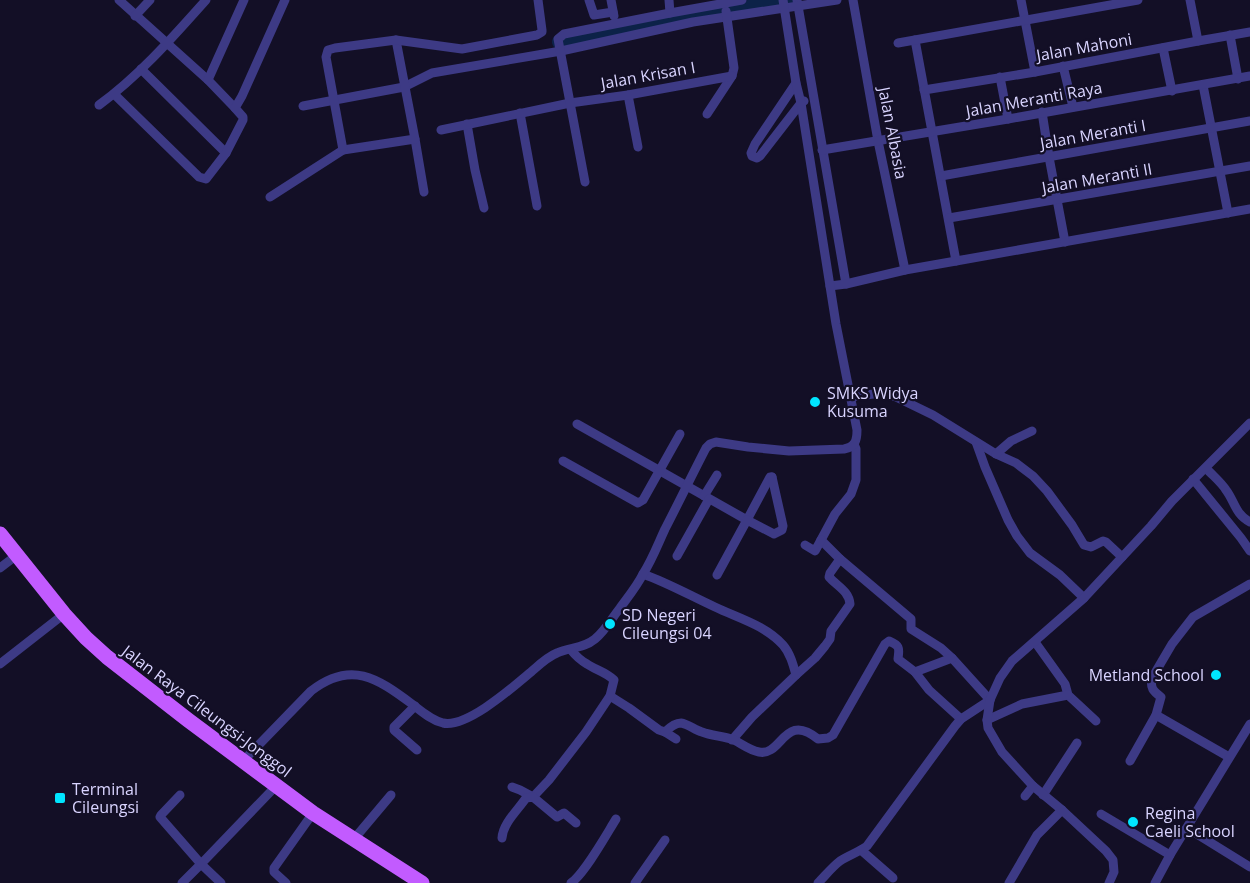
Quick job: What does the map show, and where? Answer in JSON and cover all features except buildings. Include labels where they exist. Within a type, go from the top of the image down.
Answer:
[{"type":"main road","name":"Jalan Raya Cileungsi-Jonggol","points":[[0,534],[64,614],[107,657],[276,786],[412,881]]},
{"type":"street","points":[[114,94],[199,177],[206,179],[226,153],[243,120],[243,117],[208,80],[119,0]]},
{"type":"street","points":[[135,16],[150,0]]},
{"type":"street","points":[[99,105],[141,69],[206,0]]},
{"type":"street","points":[[208,80],[244,0]]},
{"type":"street","points":[[235,108],[285,0]]},
{"type":"street","points":[[343,150],[326,57],[330,48],[396,40],[462,49],[537,35],[543,30],[538,0]]},
{"type":"street","points":[[589,0],[594,15],[613,12]]},
{"type":"street","points":[[611,0],[616,24]]},
{"type":"street","points":[[669,0],[670,13]]},
{"type":"street","points":[[303,106],[404,87],[432,73],[561,51],[651,31],[725,8],[742,0]]},
{"type":"street","points":[[585,182],[558,39],[564,34],[670,13],[837,0]]},
{"type":"street","name":"Jalan Albasia","points":[[853,0],[878,141],[905,270]]},
{"type":"street","points":[[1021,0],[1035,72]]},
{"type":"street","points":[[898,44],[1138,0]]},
{"type":"street","points":[[1190,0],[1198,41]]},
{"type":"street","points":[[797,3],[846,284]]},
{"type":"street","points":[[784,4],[795,83],[801,103],[842,357],[857,430],[854,444],[856,480],[851,494],[835,514],[815,551],[805,545]]},
{"type":"street","points":[[707,114],[732,76],[734,67],[725,8]]},
{"type":"street","name":"Jalan Mahoni","points":[[924,90],[1250,32]]},
{"type":"street","points":[[1230,35],[1238,78]]},
{"type":"street","points":[[396,40],[424,192]]},
{"type":"street","points":[[915,40],[956,261]]},
{"type":"street","points":[[1164,48],[1172,91]]},
{"type":"street","points":[[1063,66],[1073,107]]},
{"type":"street","points":[[141,69],[226,153]]},
{"type":"street","name":"Jalan Krisan I","points":[[441,130],[570,103],[732,76]]},
{"type":"street","name":"Jalan Meranti Raya","points":[[822,150],[1250,76]]},
{"type":"street","points":[[1000,77],[1008,119]]},
{"type":"street","points":[[795,83],[755,144],[752,156],[757,158],[760,156],[801,103],[813,94]]},
{"type":"street","points":[[1203,85],[1228,213]]},
{"type":"street","points":[[628,95],[638,147]]},
{"type":"street","points":[[1042,112],[1065,242]]},
{"type":"street","points":[[520,113],[537,206]]},
{"type":"street","name":"Jalan Meranti I","points":[[941,176],[1250,121]]},
{"type":"street","points":[[467,124],[484,208]]},
{"type":"street","points":[[270,197],[343,150],[415,139]]},
{"type":"street","name":"Jalan Meranti II","points":[[949,218],[1250,166]]},
{"type":"street","points":[[830,286],[905,270],[1250,209]]},
{"type":"street","points":[[851,397],[875,393],[888,394],[933,415],[996,454],[1016,463],[1047,491],[1084,545],[1091,548],[1103,541],[1122,557]]},
{"type":"street","points":[[577,424],[707,498],[747,520],[774,534],[782,530],[783,526],[772,477],[770,477],[747,520],[717,575]]},
{"type":"street","points":[[1109,883],[1114,872],[1113,860],[1106,851],[1062,810],[1042,795],[1002,752],[988,728],[990,700],[1000,678],[1012,661],[1084,598],[1172,501],[1246,427],[1250,440]]},
{"type":"street","points":[[996,454],[1004,446],[1032,431]]},
{"type":"street","points":[[563,461],[638,503],[643,500],[680,434]]},
{"type":"street","points":[[243,761],[311,691],[335,677],[364,675],[399,694],[425,714],[444,723],[455,722],[467,718],[498,699],[542,662],[558,652],[581,647],[596,638],[643,574],[686,486],[710,444],[716,442],[789,451],[844,449],[854,444]]},
{"type":"street","points":[[976,442],[1008,520],[1017,536],[1030,552],[1060,575],[1084,598]]},
{"type":"street","points":[[1206,468],[1226,490],[1239,513],[1250,522]]},
{"type":"street","points":[[677,556],[717,475]]},
{"type":"street","points":[[1193,479],[1250,551]]},
{"type":"street","points":[[821,540],[840,560],[911,619],[911,629],[941,648],[990,700]]},
{"type":"street","points":[[0,568],[17,555]]},
{"type":"street","points":[[732,740],[752,717],[815,658],[830,639],[831,632],[850,604],[846,592],[829,577],[840,560]]},
{"type":"street","points":[[643,574],[661,580],[768,632],[788,651],[796,675]]},
{"type":"street","points":[[1130,761],[1156,715],[1161,697],[1153,691],[1152,678],[1172,644],[1193,617],[1250,584]]},
{"type":"street","points":[[0,664],[64,614]]},
{"type":"street","points":[[665,732],[677,723],[683,723],[693,729],[732,740],[763,753],[769,751],[789,732],[796,729],[810,732],[818,739],[828,738],[833,735],[886,642],[889,641],[897,645],[900,651],[898,659],[915,672],[928,690],[961,719]]},
{"type":"street","points":[[1035,642],[1065,684],[1068,695],[1096,721]]},
{"type":"street","points":[[502,838],[502,832],[526,798],[533,797],[549,780],[610,696],[614,680],[604,671],[586,663],[571,650]]},
{"type":"street","points":[[915,672],[952,658]]},
{"type":"street","points":[[987,720],[1022,704],[1068,695]]},
{"type":"street","points":[[610,696],[676,739]]},
{"type":"street","points":[[818,883],[837,863],[867,846],[955,726],[961,719],[990,700]]},
{"type":"street","points":[[415,706],[394,727],[394,730],[417,750]]},
{"type":"street","points":[[1156,715],[1229,757]]},
{"type":"street","points":[[1155,883],[1250,724]]},
{"type":"street","points":[[1042,795],[1077,744]]},
{"type":"street","points":[[182,883],[276,786]]},
{"type":"street","points":[[1025,796],[1034,786]]},
{"type":"street","points":[[512,787],[533,797],[556,816],[564,813],[576,823]]},
{"type":"street","points":[[180,795],[160,815],[160,819],[221,883]]},
{"type":"street","points":[[354,839],[391,795]]},
{"type":"street","points":[[1009,883],[1037,835],[1062,810]]},
{"type":"street","points":[[286,883],[274,868],[313,813]]},
{"type":"street","points":[[1101,814],[1170,855]]},
{"type":"street","points":[[571,883],[581,879],[616,819]]},
{"type":"street","points":[[1187,828],[1250,867]]},
{"type":"street","points":[[635,883],[665,840]]},
{"type":"street","points":[[861,850],[893,878]]},
{"type":"waterway","points":[[560,42],[793,0]]},
{"type":"place","name":"SMKS Widya Kusuma","points":[[815,402]]},
{"type":"place","name":"SD Negeri Cileungsi 04","points":[[610,624]]},
{"type":"place","name":"Metland School","points":[[1216,675]]},
{"type":"place","name":"Terminal Cileungsi","points":[[60,798]]},
{"type":"place","name":"Regina Caeli School","points":[[1133,822]]}]
